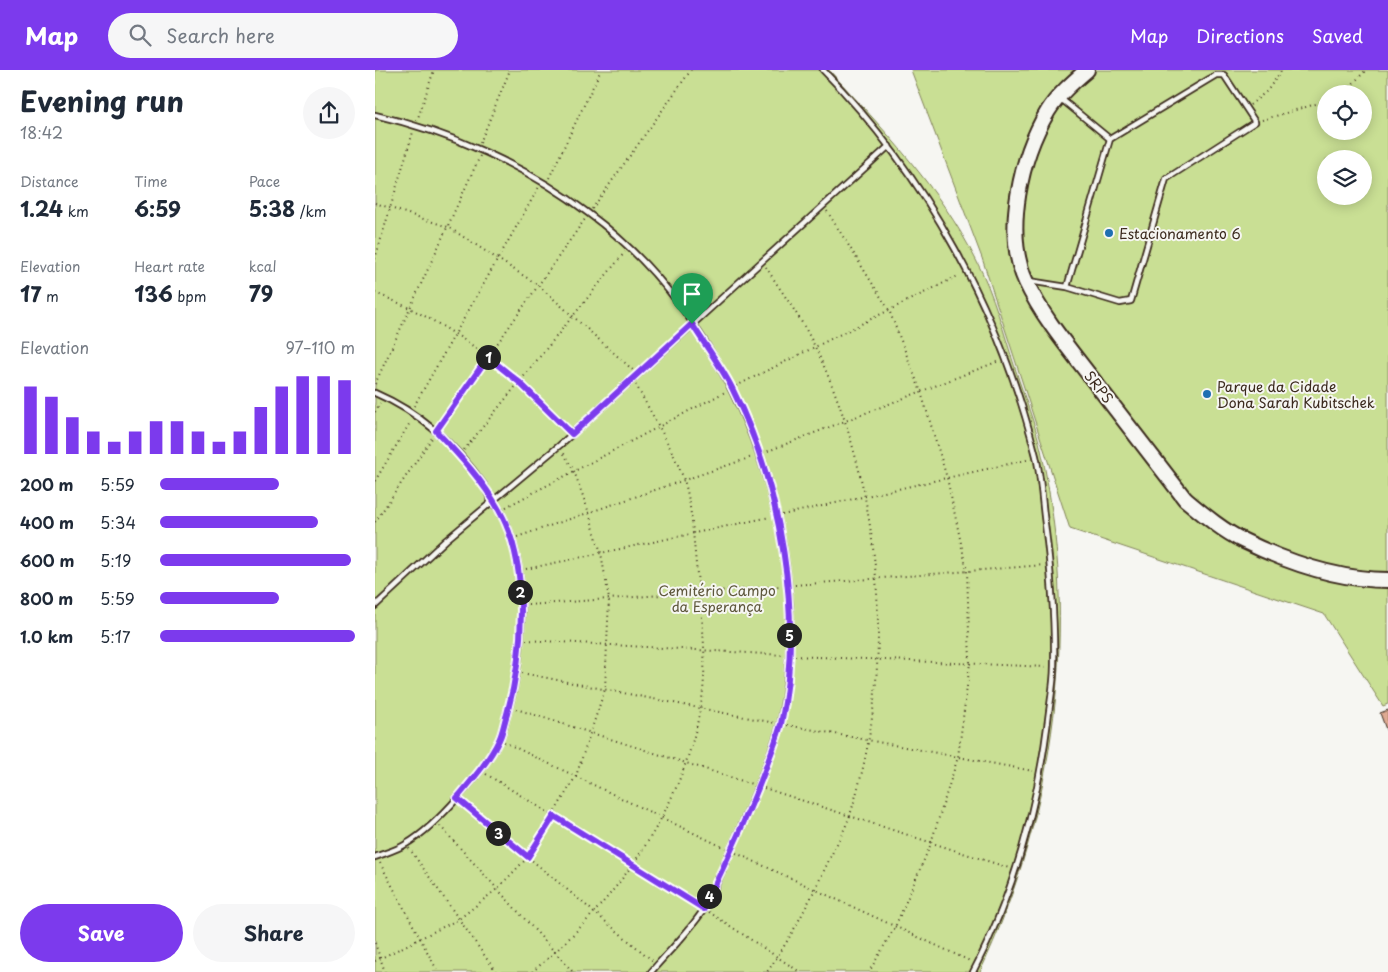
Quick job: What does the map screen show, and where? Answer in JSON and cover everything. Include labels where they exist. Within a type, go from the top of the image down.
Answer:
[{"type":"main road","name":"SRPS","points":[[1087,70],[1058,98],[1049,111],[1031,144],[1019,187],[1015,235],[1017,254],[1025,281],[1049,322],[1185,499],[1243,541],[1323,572],[1388,580]]},
{"type":"lane","points":[[823,70],[889,146],[937,214],[967,272],[1006,359],[1037,458],[1051,564],[1054,667],[1041,773],[1016,871],[973,972]]},
{"type":"lane","points":[[1025,281],[1067,287],[1120,303],[1131,301],[1166,179],[1255,122],[1224,75],[1218,73],[1110,139],[1067,287]]},
{"type":"lane","points":[[1058,98],[1110,139]]},
{"type":"lane","points":[[375,115],[415,126],[480,151],[544,184],[589,213],[628,248],[669,291],[732,388],[759,454],[777,516],[789,585],[789,656],[781,724],[759,787],[704,909],[651,972]]},
{"type":"lane","points":[[375,606],[491,501],[560,445],[889,146]]},
{"type":"lane","points":[[375,392],[413,413],[436,431],[485,486],[491,501],[499,510],[511,540],[518,571],[521,640],[517,672],[500,739],[457,798],[435,821],[407,844],[376,857]]},
{"type":"path","points":[[375,259],[434,70]]},
{"type":"path","points":[[375,384],[448,227],[480,151],[510,70]]},
{"type":"path","points":[[375,481],[497,260],[544,184],[601,70]]},
{"type":"path","points":[[375,522],[538,285],[691,70]]},
{"type":"path","points":[[1246,108],[1267,91],[1282,70]]},
{"type":"path","points":[[1352,85],[1366,70]]},
{"type":"path","points":[[1255,122],[1317,104]]},
{"type":"path","points":[[375,203],[448,227],[538,285],[638,374]]},
{"type":"path","points":[[823,205],[889,310],[921,392],[947,478],[967,571],[970,663],[958,757],[930,846],[895,927],[869,972]]},
{"type":"path","points":[[459,455],[628,248]]},
{"type":"path","points":[[762,260],[815,347],[845,421],[867,496],[875,578],[879,659],[869,740],[850,816],[815,890],[778,957],[767,972]]},
{"type":"path","points":[[375,293],[411,307],[488,357],[519,382],[572,434]]},
{"type":"path","points":[[532,972],[595,912],[633,865],[663,818],[686,764],[701,708],[704,650],[699,592],[684,480],[632,379]]},
{"type":"path","points":[[375,412],[383,396]]},
{"type":"path","points":[[375,961],[381,960],[421,940],[459,919],[497,889],[528,857],[576,776],[605,689],[609,599],[601,553],[589,513],[574,471],[560,445]]},
{"type":"path","points":[[479,770],[704,909],[800,972]]},
{"type":"path","points":[[457,798],[658,964]]},
{"type":"path","points":[[435,821],[573,972]]},
{"type":"path","points":[[407,844],[496,972]]},
{"type":"path","points":[[376,857],[438,972]]},
{"type":"path","points":[[375,943],[385,972]]},
{"type":"green space","name":"Cemitério Campo da Esperança","points":[[375,70],[829,70],[909,160],[945,208],[962,234],[988,286],[1036,430],[1053,516],[1059,583],[1059,650],[1054,716],[1043,782],[1027,847],[1006,910],[980,972],[375,972]]},
{"type":"green space","name":"Parque da Cidade Dona Sarah Kubitschek","points":[[911,70],[1388,70],[1388,704],[1383,706],[1324,614],[1070,529],[982,258]]},
{"type":"building","points":[[1388,710],[1388,735],[1380,713]]},
{"type":"place","name":"Estacionamento 6","points":[[1109,233]]},
{"type":"place","name":"Parque da Cidade Dona Sarah Kubitschek","points":[[1207,394]]},
{"type":"route","points":[[692,324],[732,388],[759,454],[777,516],[789,585],[789,656],[781,724],[759,787],[704,909],[554,816],[528,857],[457,798],[500,739],[517,672],[521,640],[521,606],[518,571],[511,540],[499,510],[491,501],[485,486],[463,459],[436,431],[488,357],[519,382],[572,434],[692,324]]}]
